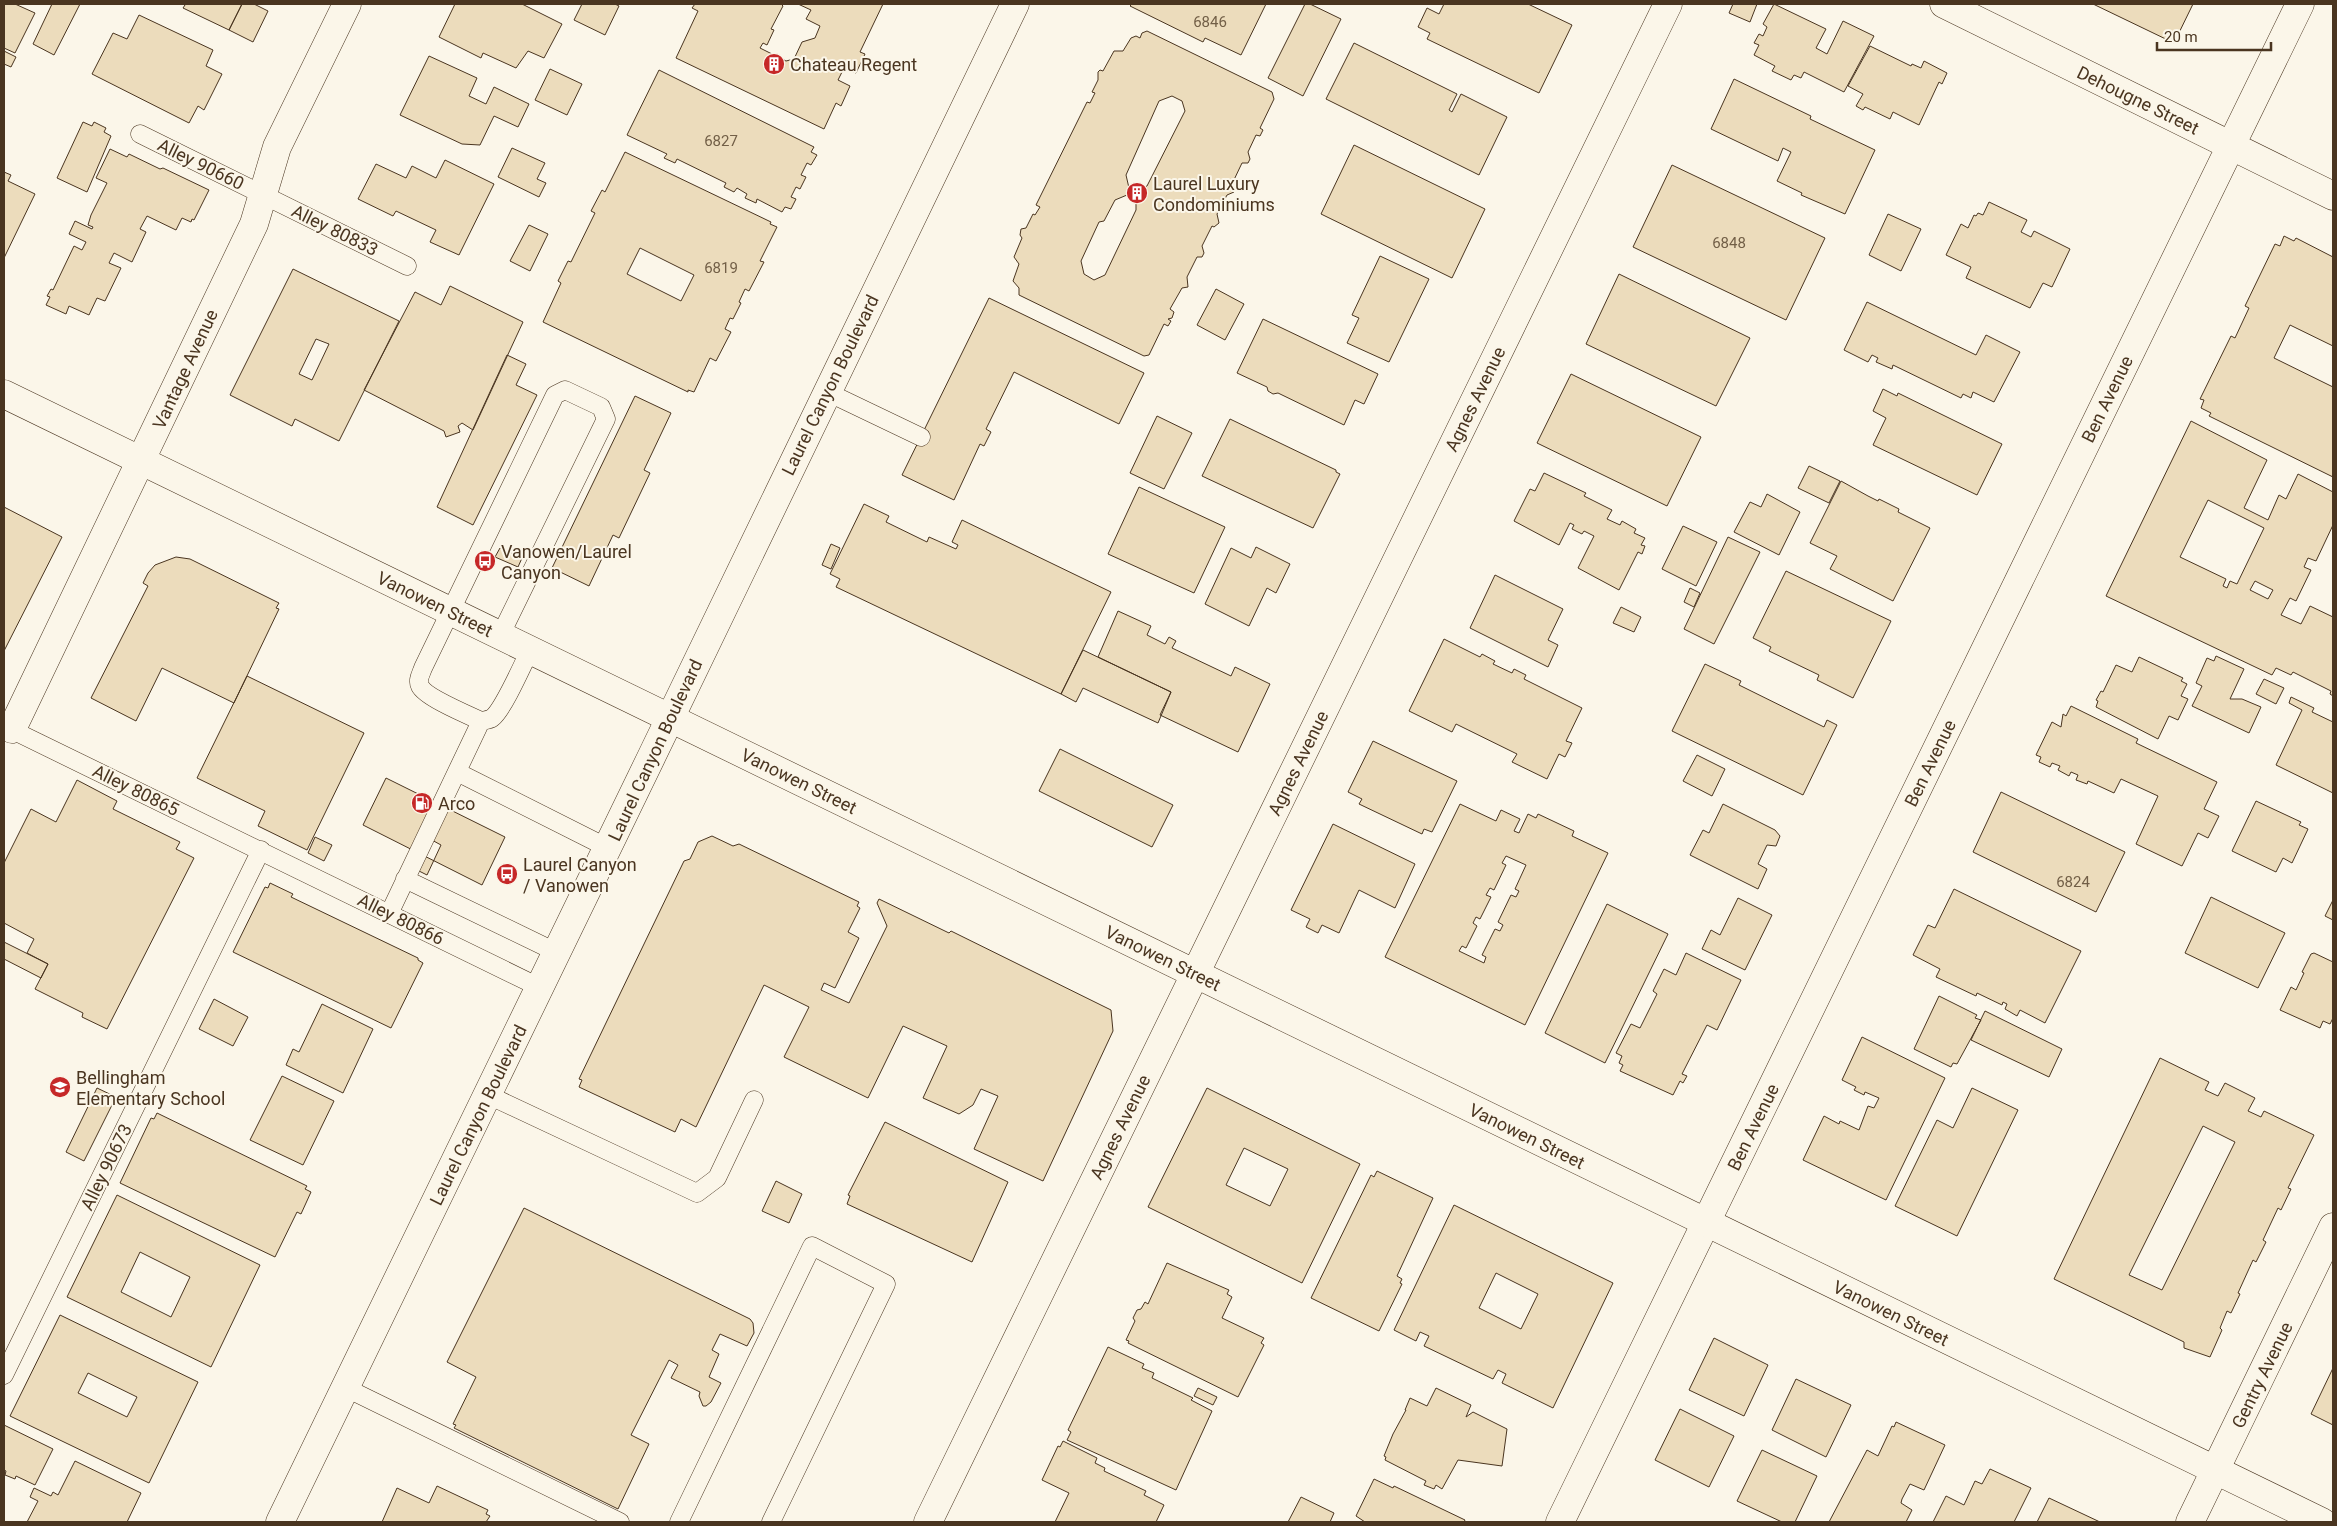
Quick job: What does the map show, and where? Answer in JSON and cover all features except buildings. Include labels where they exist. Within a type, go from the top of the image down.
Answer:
[{"type":"street","name":"Vantage Avenue","points":[[8,727],[141,461],[254,224],[277,147],[347,4]]},
{"type":"street","name":"Laurel Canyon Boulevard","points":[[285,1521],[344,1387],[558,953],[1015,4]]},
{"type":"street","name":"Agnes Avenue","points":[[928,1522],[1668,4]]},
{"type":"street","name":"Dehougne Street","points":[[1944,4],[2333,196]]},
{"type":"street","name":"Ben Avenue","points":[[1560,1522],[2300,4]]},
{"type":"street","name":"Vanowen Street","points":[[4,394],[2322,1522]]},
{"type":"street","name":"Gentry Avenue","points":[[2190,1522],[2333,1228]]},
{"type":"lane","name":"Alley 90660","points":[[140,134],[263,194]]},
{"type":"lane","name":"Alley 80833","points":[[263,194],[407,266]]},
{"type":"lane","points":[[500,636],[606,419],[601,407],[565,390],[555,395],[449,611],[418,680],[420,687],[428,694],[481,721],[494,717],[530,650]]},
{"type":"lane","points":[[827,392],[921,437]]},
{"type":"lane","points":[[389,914],[481,721]]},
{"type":"lane","name":"Alley 80865","points":[[8,727],[261,850]]},
{"type":"lane","points":[[457,772],[608,848]]},
{"type":"lane","name":"Alley 80866","points":[[261,850],[541,988]]},
{"type":"lane","name":"Alley 90673","points":[[4,1375],[261,850]]},
{"type":"lane","points":[[405,879],[558,953]]},
{"type":"lane","points":[[488,1095],[697,1193],[717,1178],[754,1100]]},
{"type":"lane","points":[[680,1522],[812,1246],[886,1284],[771,1522]]},
{"type":"lane","points":[[344,1387],[620,1522]]},
{"type":"place","name":"Chateau Regent","points":[[774,64]]},
{"type":"place","name":"Laurel Luxury Condominiums","points":[[1137,193]]},
{"type":"place","name":"Vanowen/Laurel Canyon","points":[[485,561]]},
{"type":"place","name":"Arco","points":[[422,803]]},
{"type":"place","name":"Laurel Canyon / Vanowen","points":[[507,874]]},
{"type":"place","name":"Bellingham Elementary School","points":[[60,1087]]}]
